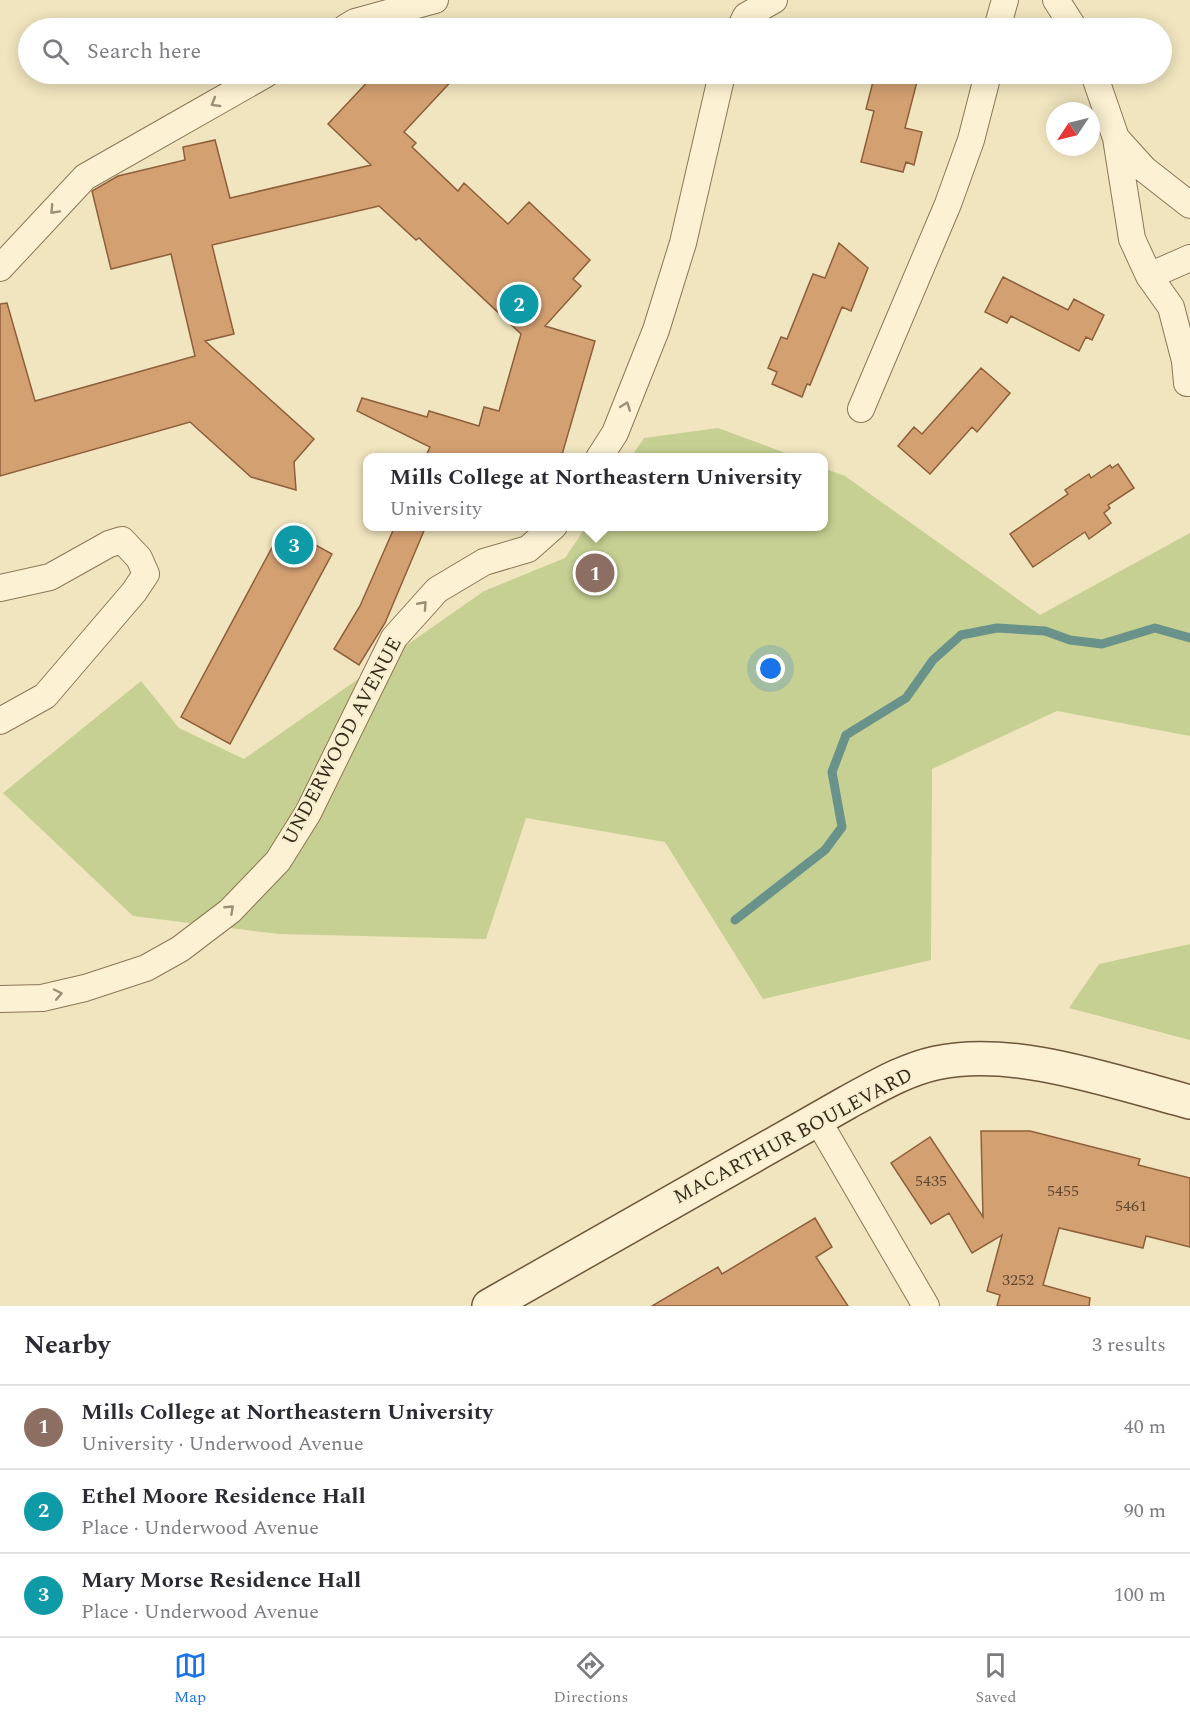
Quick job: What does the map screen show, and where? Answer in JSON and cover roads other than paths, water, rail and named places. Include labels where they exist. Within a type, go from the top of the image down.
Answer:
[{"type":"main road","name":"MACARTHUR BOULEVARD","points":[[489,1306],[817,1119],[899,1075],[934,1063],[968,1058],[996,1058],[1042,1065],[1190,1102]]},
{"type":"street","points":[[370,18],[435,0]]},
{"type":"street","points":[[745,18],[774,0]]},
{"type":"street","points":[[1000,18],[1005,0]]},
{"type":"street","points":[[1056,0],[1068,18]]},
{"type":"street","points":[[0,268],[85,177],[248,84]]},
{"type":"street","points":[[602,453],[615,433],[656,330],[683,243],[720,84]]},
{"type":"street","points":[[861,409],[948,204],[971,140],[985,84]]},
{"type":"street","points":[[1097,84],[1116,138],[1132,239],[1149,276],[1171,308],[1185,361],[1186,383]]},
{"type":"street","points":[[1116,138],[1144,169],[1190,205]]},
{"type":"street","points":[[1149,276],[1190,258]]},
{"type":"street","name":"UNDERWOOD AVENUE","points":[[0,999],[42,998],[85,988],[146,968],[180,949],[230,911],[278,861],[308,813],[394,638],[436,590],[484,562],[528,549],[548,531]]},
{"type":"street","points":[[0,588],[50,577],[110,544],[122,540],[139,558],[146,574],[134,592],[45,696],[0,721]]},
{"type":"street","points":[[817,1119],[926,1306]]},
{"type":"waterway","points":[[735,920],[825,850],[842,827],[832,772],[846,735],[906,698],[933,660],[961,635],[997,628],[1045,631],[1070,640],[1102,644],[1155,628],[1190,638]]},
{"type":"place","name":"Ethel Moore Residence Hall","points":[[519,304]]},
{"type":"place","name":"Mary Morse Residence Hall","points":[[294,545]]},
{"type":"place","name":"Mills College at Northeastern University","points":[[595,573]]}]
